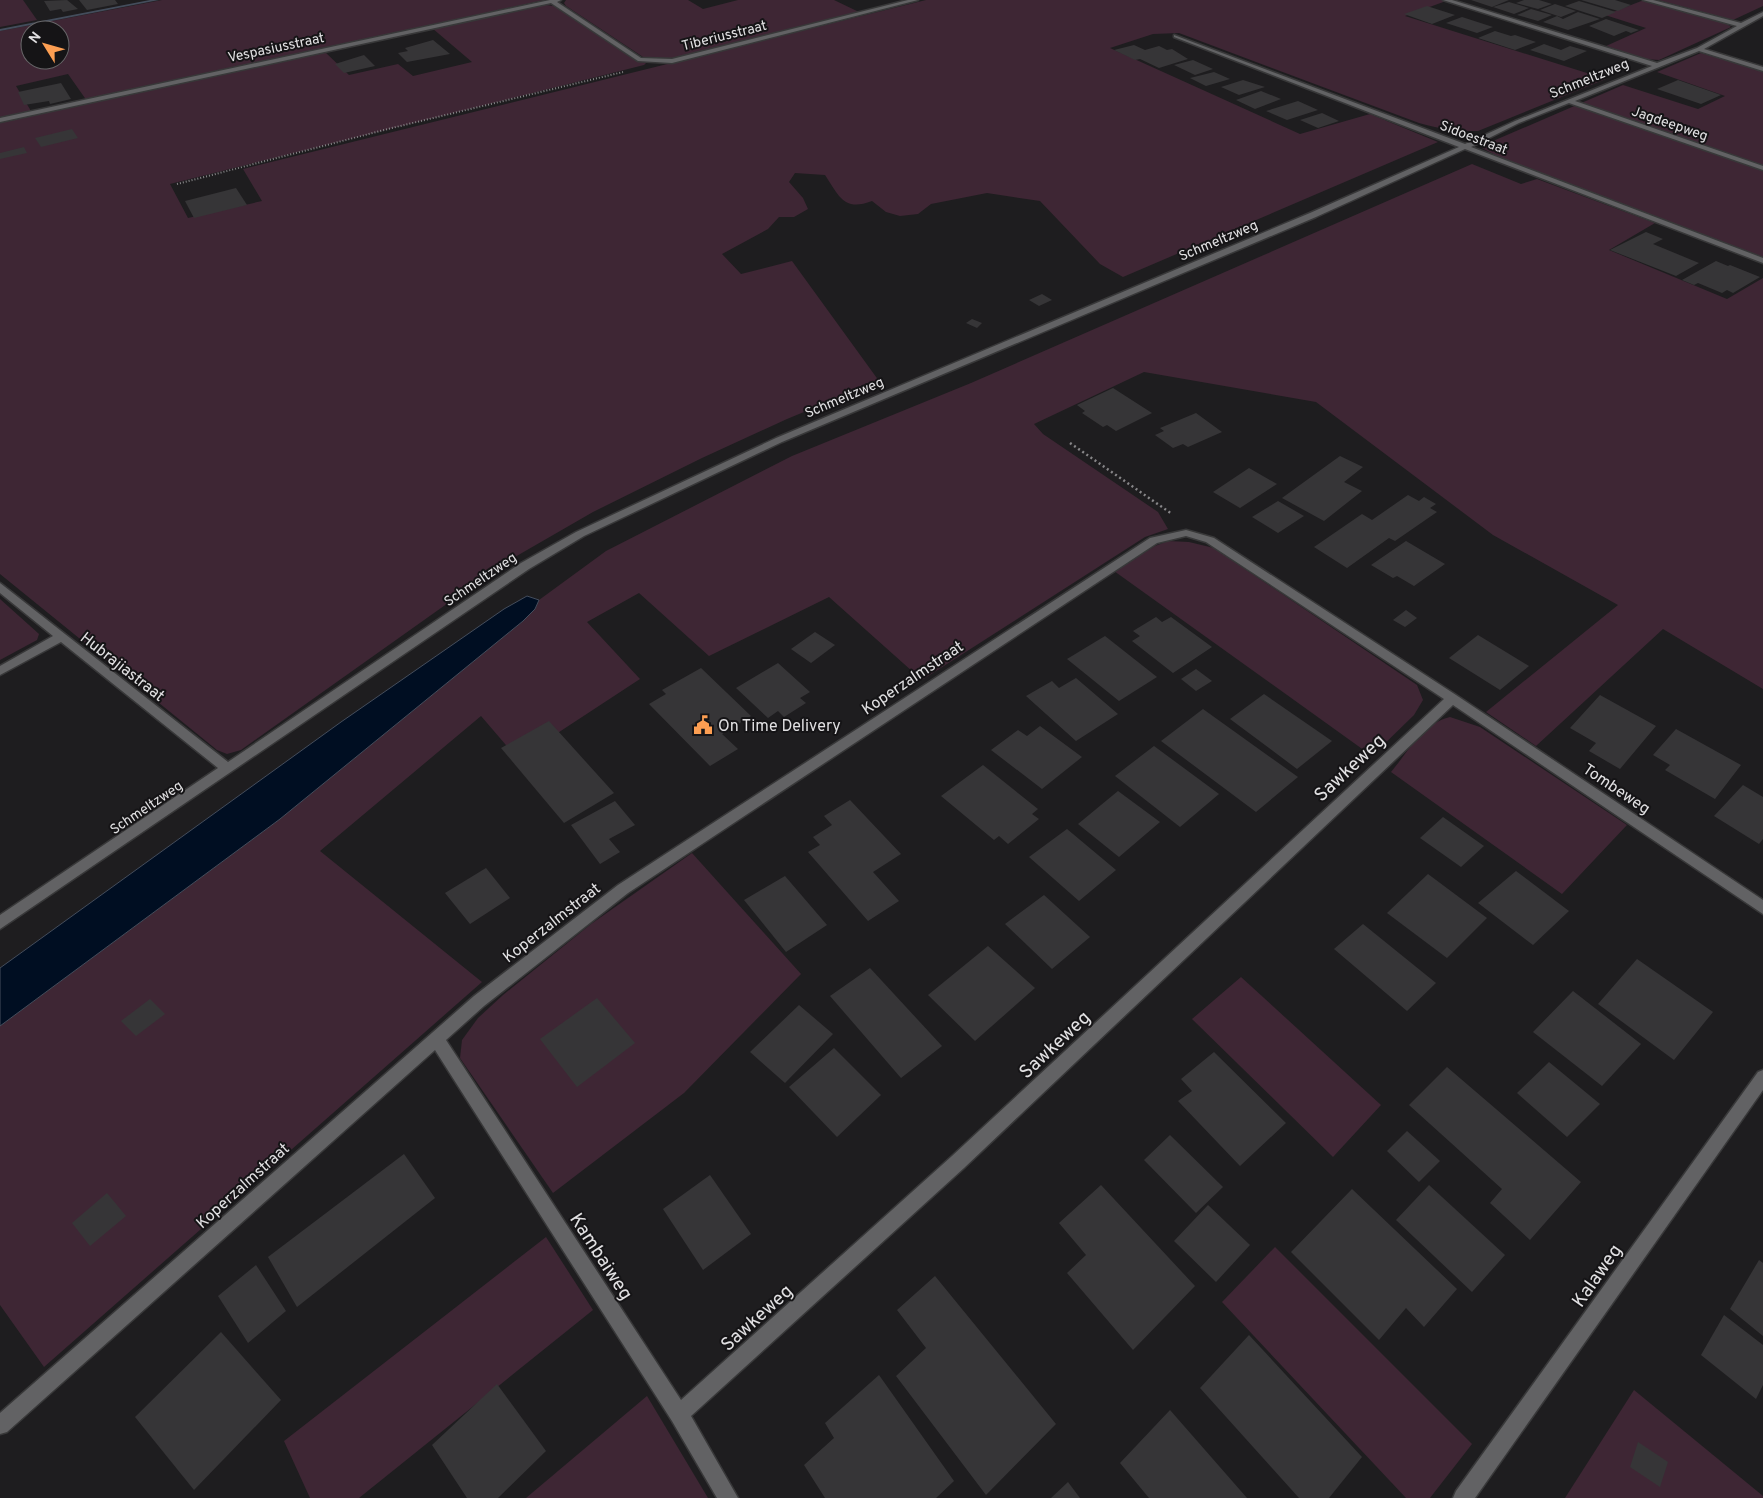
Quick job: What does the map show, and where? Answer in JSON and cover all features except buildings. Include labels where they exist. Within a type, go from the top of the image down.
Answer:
[{"type":"street","name":"Tiberiusstraat","points":[[555,1],[640,60],[653,62],[672,61],[915,0]]},
{"type":"street","points":[[1446,0],[1658,66]]},
{"type":"street","points":[[1646,0],[1744,26]]},
{"type":"street","name":"Vespasiusstraat","points":[[0,120],[555,1]]},
{"type":"street","name":"Schmeltzweg","points":[[0,923],[525,566],[580,534],[779,440],[1108,303],[1427,165],[1464,146],[1569,101],[1699,49],[1763,14]]},
{"type":"street","name":"Sidoestraat","points":[[1176,36],[1763,261]]},
{"type":"street","points":[[1699,49],[1763,69]]},
{"type":"street","name":"Jagdeepweg","points":[[1569,101],[1763,168]]},
{"type":"street","name":"Tombeweg","points":[[1186,533],[1210,540],[1452,698],[1763,908]]},
{"type":"street","name":"Koperzalmstraat","points":[[0,1425],[375,1091],[437,1040],[479,1001],[623,889],[1154,540],[1186,533]]},
{"type":"street","name":"Hubrajiastraat","points":[[0,587],[60,637],[227,768]]},
{"type":"street","points":[[0,672],[60,637]]},
{"type":"street","name":"Sawkeweg","points":[[679,1414],[958,1162],[1452,698]]},
{"type":"street","name":"Kambaiweg","points":[[437,1040],[679,1414],[728,1498]]},
{"type":"street","name":"Kalaweg","points":[[1463,1498],[1763,1077]]},
{"type":"path","points":[[177,184],[383,130],[650,65],[653,62]]},
{"type":"path","points":[[1070,443],[1175,517],[1186,533]]},
{"type":"shaded area","points":[[0,0],[23,0],[37,20],[20,20],[20,23],[0,27]]},
{"type":"shaded area","points":[[162,0],[544,0],[87,101],[68,74],[16,86],[31,111],[0,119],[0,31],[20,27],[20,70],[70,70],[70,20],[57,20]]},
{"type":"shaded area","points":[[566,0],[688,0],[703,9],[738,0],[834,0],[859,12],[674,59],[650,60],[566,6],[564,3]]},
{"type":"shaded area","points":[[926,0],[1444,0],[1446,1],[1405,16],[1606,79],[1478,131],[1463,131],[1419,123],[1179,33],[1153,34],[1110,48],[1300,134],[1370,114],[1438,142],[1123,277],[1100,264],[1040,201],[987,193],[931,204],[918,214],[900,216],[886,212],[872,201],[855,205],[843,200],[825,175],[795,173],[789,182],[803,198],[808,209],[794,217],[779,217],[768,229],[722,254],[741,274],[792,261],[879,381],[787,419],[702,458],[593,512],[503,564],[241,750],[227,754],[217,750],[0,574],[0,123],[325,52],[349,75],[398,64],[413,76],[472,62],[432,28],[541,4],[559,7],[637,60],[647,62],[644,65],[170,184],[188,218],[262,201],[243,169]]},
{"type":"shaded area","points":[[1644,0],[1726,23],[1731,27],[1659,60],[1646,59],[1606,46],[1646,28],[1605,15]]},
{"type":"shaded area","points":[[1658,0],[1763,0],[1763,6],[1733,20]]},
{"type":"shaded area","points":[[1701,53],[1763,71],[1763,257],[1497,156],[1482,148],[1486,144],[1623,85],[1698,109],[1725,96],[1657,72]]},
{"type":"shaded area","points":[[1472,164],[1521,184],[1537,179],[1655,223],[1609,250],[1727,299],[1763,278],[1763,689],[1663,629],[1536,746],[1486,712],[1618,605],[1493,535],[1316,402],[1144,372],[1034,424],[1043,434],[1158,512],[1168,529],[1145,537],[922,680],[829,597],[709,656],[639,593],[587,622],[640,679],[518,759],[481,716],[320,851],[482,982],[44,1367],[0,1305],[0,1026],[280,819],[523,621],[535,609],[539,600],[606,551],[792,456],[971,383]]},
{"type":"shaded area","points":[[1168,541],[1189,542],[1214,548],[1417,685],[1423,700],[1414,715],[1372,756],[1114,571],[1155,546]]},
{"type":"shaded area","points":[[0,599],[39,634],[37,640],[0,660]]},
{"type":"shaded area","points":[[1450,717],[1480,727],[1627,825],[1562,894],[1391,772],[1424,732],[1440,720]]},
{"type":"shaded area","points":[[692,853],[801,974],[684,1093],[553,1193],[460,1058],[462,1040],[478,1018],[503,995],[591,924]]},
{"type":"shaded area","points":[[1241,977],[1381,1105],[1333,1157],[1192,1019]]},
{"type":"shaded area","points":[[546,1237],[593,1310],[359,1498],[310,1498],[284,1441]]},
{"type":"shaded area","points":[[1275,1247],[1472,1444],[1430,1498],[1406,1498],[1222,1302]]},
{"type":"shaded area","points":[[1634,1390],[1763,1496],[1763,1498],[1565,1498]]},
{"type":"shaded area","points":[[647,1396],[708,1498],[526,1498]]},
{"type":"water","points":[[527,596],[539,600],[535,609],[523,621],[280,819],[0,1026],[0,968],[341,722],[504,609]]},
{"type":"waterway","points":[[0,30],[157,0]]},
{"type":"place","name":"On Time Delivery","points":[[703,725]]}]
